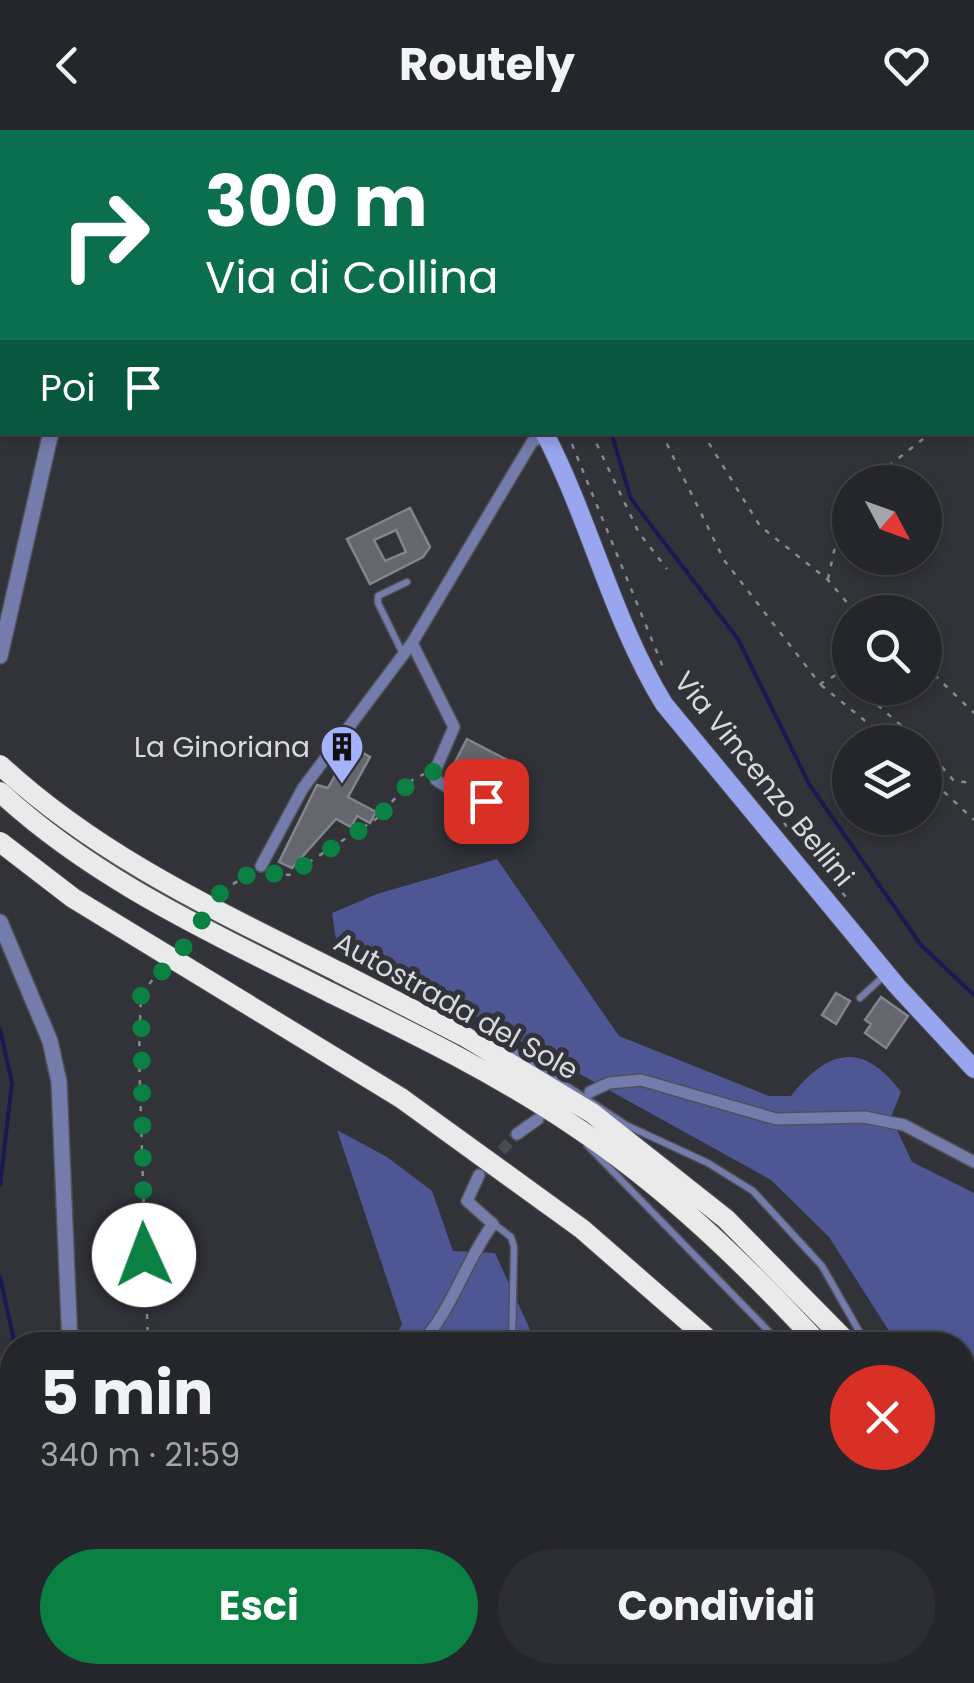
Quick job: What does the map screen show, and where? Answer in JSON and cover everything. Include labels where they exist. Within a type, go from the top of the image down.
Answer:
[{"type":"highway","name":"Autostrada del Sole","points":[[0,765],[39,801],[109,850],[181,892],[464,1036],[592,1113],[692,1189],[837,1332]]},
{"type":"highway","name":"Autostrada del Sole","points":[[0,792],[98,869],[169,911],[452,1052],[548,1117],[615,1155],[712,1236],[807,1332]]},
{"type":"highway","points":[[0,842],[73,898],[401,1098],[582,1229],[700,1332]]},
{"type":"main road","name":"Via Vincenzo Bellini","points":[[545,435],[570,486],[636,654],[664,704],[887,974],[974,1069]]},
{"type":"street","points":[[0,172],[0,253]]},
{"type":"street","points":[[0,656],[3,628],[50,435]]},
{"type":"street","points":[[261,866],[302,788],[412,643],[532,442],[543,435]]},
{"type":"street","points":[[412,643],[454,727],[435,771],[442,788],[486,801]]},
{"type":"street","points":[[0,922],[50,1041],[59,1082],[69,1332]]},
{"type":"street","points":[[590,1092],[609,1083],[641,1080],[776,1119],[874,1119],[904,1126],[974,1162]]},
{"type":"street","points":[[517,1134],[548,1117]]},
{"type":"street","points":[[431,1332],[474,1249],[493,1224],[467,1201],[479,1175]]},
{"type":"lane","points":[[403,655],[378,596],[407,582]]},
{"type":"lane","points":[[860,998],[887,974]]},
{"type":"lane","points":[[464,1036],[517,1053],[626,1124],[708,1163],[753,1191],[822,1266],[860,1332]]},
{"type":"lane","points":[[548,1117],[769,1332]]},
{"type":"lane","points":[[493,1224],[504,1230],[514,1246],[512,1332]]},
{"type":"path","points":[[568,435],[666,674]]},
{"type":"path","points":[[592,435],[639,533],[667,569]]},
{"type":"path","points":[[662,435],[724,560],[820,684],[873,725]]},
{"type":"path","points":[[704,435],[760,526],[828,580],[841,595]]},
{"type":"path","points":[[887,465],[928,435]]},
{"type":"path","points":[[828,580],[832,561]]},
{"type":"path","points":[[820,684],[832,677]]},
{"type":"path","points":[[942,682],[974,713]]},
{"type":"path","points":[[878,705],[900,725]]},
{"type":"path","points":[[942,767],[954,781],[974,783]]},
{"type":"path","points":[[221,892],[261,866],[275,874],[289,875],[376,820],[411,781],[435,771]]},
{"type":"path","points":[[942,790],[974,820]]},
{"type":"path","points":[[785,824],[854,907]]},
{"type":"path","points":[[148,1332],[141,995],[163,967]]},
{"type":"shaded area","points":[[497,859],[619,1036],[769,1096],[791,1096],[818,1068],[832,1061],[846,1057],[873,1064],[901,1092],[891,1117],[912,1162],[974,1193],[974,1332],[890,1332],[829,1237],[771,1180],[336,939],[332,913],[377,894]]},
{"type":"shaded area","points":[[337,1130],[387,1157],[432,1191],[453,1251],[495,1253],[531,1332],[398,1332],[402,1324]]},
{"type":"building","points":[[410,508],[430,547],[423,557],[370,584],[347,539]],"holes":[[[396,530],[406,552],[385,561],[374,540]]]},
{"type":"building","points":[[467,739],[519,766],[501,798],[512,801],[505,831],[485,827],[495,802],[494,782],[478,773],[474,780],[452,768]]},
{"type":"building","points":[[351,746],[370,757],[348,797],[376,812],[370,823],[357,816],[351,827],[336,819],[292,868],[279,862],[317,785],[328,788]]},
{"type":"building","points":[[836,993],[850,1001],[836,1024],[822,1015]]},
{"type":"building","points":[[881,997],[908,1016],[886,1048],[865,1033],[871,1024],[865,1020]]},
{"type":"waterway","points":[[612,435],[631,499],[738,639],[809,784],[921,945],[974,995]]},
{"type":"waterway","points":[[0,1029],[12,1083],[0,1185]]},
{"type":"waterway","points":[[0,1277],[12,1332]]},
{"type":"tunnel","points":[[479,1175],[517,1134]]},
{"type":"place","name":"La Ginoriana","points":[[342,785]]},
{"type":"route","points":[[144,1255],[139,1054],[141,995],[153,976],[183,948],[221,892],[261,866],[275,874],[289,875],[310,863],[376,820],[420,775],[435,771],[442,788],[486,801]]}]
